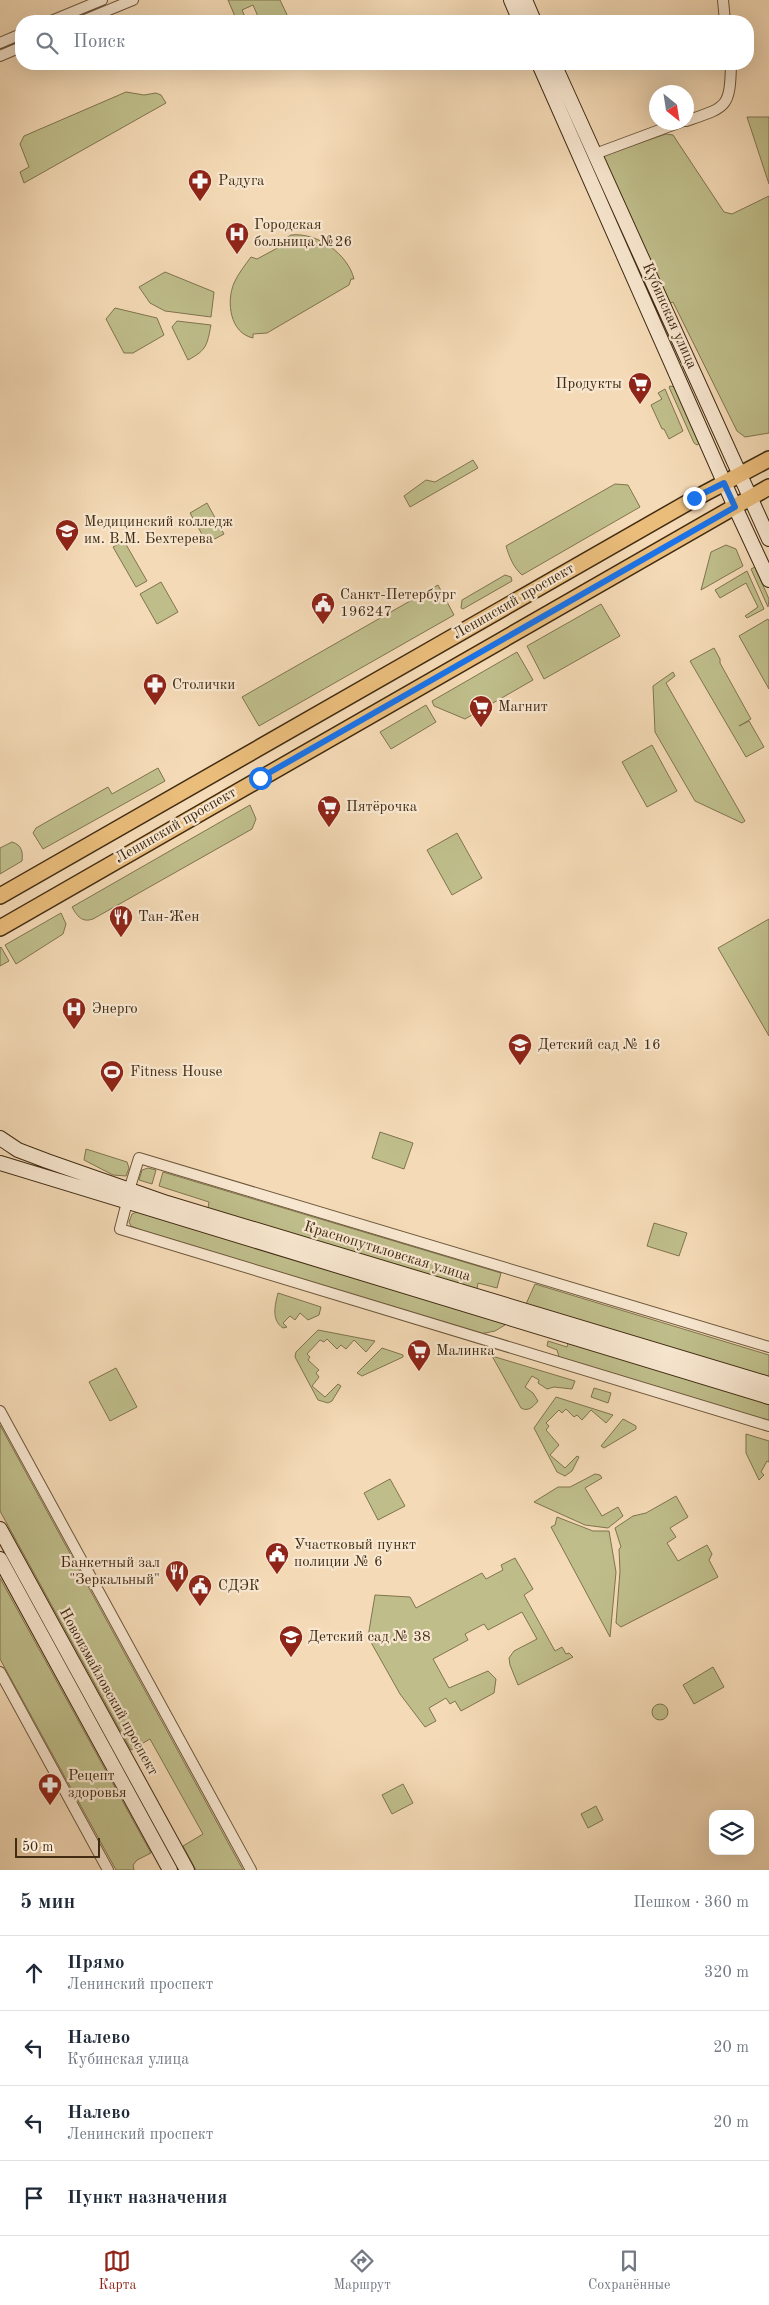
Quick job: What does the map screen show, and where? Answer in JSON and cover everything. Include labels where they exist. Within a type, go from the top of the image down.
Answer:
[{"type":"main road","points":[[511,0],[517,15]]},
{"type":"main road","points":[[525,0],[531,15]]},
{"type":"main road","name":"Кубинская улица","points":[[543,70],[724,483],[769,580]]},
{"type":"main road","name":"Кубинская улица","points":[[557,70],[769,539]]},
{"type":"main road","name":"Ленинский проспект","points":[[0,896],[769,459]]},
{"type":"main road","name":"Ленинский проспект","points":[[0,928],[769,487]]},
{"type":"main road","name":"Краснопутиловская улица","points":[[0,1138],[18,1150],[128,1196],[769,1397]]},
{"type":"main road","name":"Краснопутиловская улица","points":[[0,1163],[128,1196],[769,1384]]},
{"type":"main road","name":"Новоизмайловский проспект","points":[[0,1529],[187,1870]]},
{"type":"main road","name":"Новоизмайловский проспект","points":[[0,1559],[170,1870]]},
{"type":"street","points":[[66,15],[102,0]]},
{"type":"street","points":[[97,15],[133,0]]},
{"type":"street","points":[[723,0],[724,15]]},
{"type":"street","points":[[0,43],[15,37]]},
{"type":"street","points":[[0,56],[15,50]]},
{"type":"street","points":[[694,118],[725,106],[729,97],[731,70]]},
{"type":"street","points":[[595,154],[660,130]]},
{"type":"street","points":[[769,1347],[139,1158],[120,1229],[769,1426]]},
{"type":"street","points":[[0,1411],[251,1870]]},
{"type":"street","points":[[0,1672],[108,1870]]},
{"type":"shaded area","points":[[228,0],[280,0],[287,15],[257,15],[253,5],[242,10],[244,15],[234,15]]},
{"type":"shaded area","points":[[126,92],[144,95],[156,93],[161,95],[166,103],[24,183],[20,172],[29,167],[20,144],[24,136]]},
{"type":"shaded area","points":[[747,117],[769,117],[769,184]]},
{"type":"shaded area","points":[[666,134],[673,135],[724,212],[732,214],[769,196],[769,433],[745,437],[737,431],[673,302],[668,304],[602,156]]},
{"type":"shaded area","points":[[291,235],[311,237],[330,246],[345,261],[354,279],[351,279],[349,285],[267,333],[253,334],[253,338],[245,335],[235,323],[230,307],[234,283],[251,257],[257,259],[285,244],[283,240]]},
{"type":"shaded area","points":[[165,272],[214,292],[211,317],[165,311],[150,303],[139,287]]},
{"type":"shaded area","points":[[115,308],[157,318],[164,335],[133,353],[124,353],[106,319]]},
{"type":"shaded area","points":[[177,321],[211,325],[203,350],[188,360],[172,327]]},
{"type":"shaded area","points":[[670,386],[675,387],[700,443],[697,445],[694,443]]},
{"type":"shaded area","points":[[665,389],[683,431],[669,439],[664,429],[662,429],[651,405],[662,399],[658,393]]},
{"type":"shaded area","points":[[473,460],[478,468],[410,507],[404,496],[426,480],[435,482]]},
{"type":"shaded area","points":[[615,484],[628,485],[640,507],[522,575],[519,572],[506,546]]},
{"type":"shaded area","points":[[207,503],[224,534],[207,543],[190,513]]},
{"type":"shaded area","points":[[124,541],[147,581],[136,587],[113,547]]},
{"type":"shaded area","points":[[726,545],[736,549],[743,566],[701,590],[711,552]]},
{"type":"shaded area","points":[[755,567],[769,599],[768,607],[751,569]]},
{"type":"shaded area","points":[[747,571],[764,609],[747,618],[745,616],[758,607],[746,583],[720,598],[715,590]]},
{"type":"shaded area","points":[[505,575],[511,577],[512,581],[463,609],[461,608],[462,600]]},
{"type":"shaded area","points":[[161,582],[178,612],[157,624],[140,594]]},
{"type":"shaded area","points":[[438,585],[454,615],[259,726],[242,697]]},
{"type":"shaded area","points":[[601,604],[620,636],[544,679],[527,646]]},
{"type":"shaded area","points":[[768,619],[769,621],[769,689],[739,636]]},
{"type":"shaded area","points":[[714,648],[720,663],[751,719],[739,726],[749,721],[764,747],[746,757],[690,661]]},
{"type":"shaded area","points":[[517,652],[533,680],[465,719],[434,706],[432,701]]},
{"type":"shaded area","points":[[673,672],[675,676],[666,683],[745,821],[742,823],[695,801],[655,732],[653,686]]},
{"type":"shaded area","points":[[426,705],[436,722],[391,749],[380,732]]},
{"type":"shaded area","points":[[652,745],[677,791],[647,807],[622,762]]},
{"type":"shaded area","points":[[158,768],[165,781],[43,849],[33,833],[36,828],[108,787],[112,794]]},
{"type":"shaded area","points":[[250,805],[256,819],[252,829],[93,919],[83,919],[78,916],[72,907]]},
{"type":"shaded area","points":[[457,833],[482,878],[452,895],[427,850]]},
{"type":"shaded area","points":[[12,842],[21,849],[22,861],[0,874],[0,848]]},
{"type":"shaded area","points":[[61,913],[66,924],[63,934],[16,964],[5,945]]},
{"type":"shaded area","points":[[769,919],[769,1036],[718,948]]},
{"type":"shaded area","points":[[0,948],[9,961],[0,966]]},
{"type":"shaded area","points":[[380,1132],[413,1143],[404,1169],[372,1158]]},
{"type":"shaded area","points":[[86,1149],[127,1162],[129,1168],[126,1176],[113,1175],[84,1160]]},
{"type":"shaded area","points":[[148,1168],[156,1170],[152,1184],[139,1180],[142,1170]]},
{"type":"shaded area","points":[[163,1172],[501,1273],[497,1288],[478,1283],[477,1289],[208,1208],[209,1202],[159,1186]]},
{"type":"shaded area","points":[[137,1212],[505,1325],[495,1331],[480,1334],[141,1230],[131,1226],[129,1222],[132,1214]]},
{"type":"shaded area","points":[[654,1223],[687,1233],[679,1256],[647,1246]]},
{"type":"shaded area","points":[[535,1284],[769,1355],[769,1378],[526,1304]]},
{"type":"shaded area","points":[[278,1293],[321,1307],[319,1315],[308,1320],[300,1313],[295,1320],[290,1316],[283,1323],[287,1327],[283,1328],[275,1317]]},
{"type":"shaded area","points":[[318,1330],[375,1341],[366,1352],[354,1340],[346,1349],[341,1345],[337,1349],[327,1339],[324,1342],[320,1340],[307,1354],[310,1357],[308,1360],[319,1370],[316,1373],[319,1377],[312,1386],[325,1397],[338,1384],[341,1386],[332,1401],[328,1403],[318,1400],[295,1357],[296,1352]]},
{"type":"shaded area","points":[[548,1341],[567,1347],[568,1343],[769,1403],[769,1421],[559,1357],[557,1350],[547,1346]]},
{"type":"shaded area","points":[[382,1348],[403,1355],[403,1357],[362,1376],[357,1373]]},
{"type":"shaded area","points":[[492,1356],[575,1381],[572,1389],[554,1387],[547,1389],[538,1383],[539,1380],[532,1376],[525,1387],[533,1393],[538,1401],[530,1408],[524,1409],[521,1408]]},
{"type":"shaded area","points":[[116,1368],[137,1407],[110,1421],[89,1382]]},
{"type":"shaded area","points":[[594,1388],[611,1393],[608,1403],[591,1397]]},
{"type":"shaded area","points":[[556,1397],[613,1415],[606,1423],[591,1410],[582,1420],[577,1415],[574,1417],[566,1409],[562,1413],[559,1410],[546,1423],[549,1426],[546,1430],[559,1445],[550,1455],[565,1468],[577,1456],[579,1457],[572,1471],[565,1476],[557,1472],[534,1428]]},
{"type":"shaded area","points":[[623,1419],[636,1426],[636,1429],[604,1448],[601,1446]]},
{"type":"shaded area","points":[[0,1425],[243,1870],[196,1870],[183,1846],[203,1834],[150,1739],[131,1750],[0,1511]]},
{"type":"shaded area","points":[[746,1434],[769,1441],[769,1462],[767,1461],[761,1472],[764,1475],[759,1480],[746,1453]]},
{"type":"shaded area","points":[[595,1474],[600,1475],[602,1478],[585,1488],[602,1516],[618,1507],[623,1516],[608,1528],[585,1525],[534,1502],[558,1487],[570,1487]]},
{"type":"shaded area","points":[[390,1479],[405,1506],[378,1520],[364,1493]]},
{"type":"shaded area","points":[[676,1496],[688,1517],[670,1528],[676,1537],[667,1543],[678,1561],[707,1545],[712,1554],[709,1560],[718,1577],[621,1627],[616,1623],[620,1571],[619,1549],[621,1547],[615,1528],[633,1516],[646,1513]]},
{"type":"shaded area","points":[[557,1517],[593,1531],[609,1531],[616,1572],[610,1637],[551,1527],[555,1525]]},
{"type":"shaded area","points":[[515,1558],[533,1589],[524,1595],[555,1651],[562,1647],[566,1654],[569,1653],[573,1657],[518,1685],[509,1658],[514,1651],[537,1639],[522,1612],[488,1630],[484,1624],[465,1634],[468,1640],[433,1659],[449,1688],[488,1671],[496,1679],[494,1693],[461,1711],[455,1701],[450,1704],[446,1698],[429,1708],[436,1721],[425,1727],[400,1694],[368,1637],[375,1595],[410,1597],[416,1608],[482,1573],[486,1579],[503,1570],[501,1565]]},
{"type":"shaded area","points":[[0,1578],[151,1853],[137,1860],[133,1865],[134,1870],[116,1870],[0,1659]]},
{"type":"shaded area","points":[[713,1667],[724,1687],[694,1704],[683,1685]]},
{"type":"shaded area","points":[[657,1704],[663,1704],[668,1709],[666,1718],[657,1720],[652,1715],[652,1709]]},
{"type":"shaded area","points":[[403,1784],[413,1803],[392,1814],[382,1795]]},
{"type":"shaded area","points":[[596,1806],[603,1820],[588,1828],[581,1814]]},
{"type":"place","name":"Радуга","points":[[200,202]]},
{"type":"place","name":"Городская больница №26","points":[[237,255]]},
{"type":"place","name":"Продукты","points":[[640,405]]},
{"type":"place","name":"Медицинский колледж им. В.М. Бехтерева","points":[[67,552]]},
{"type":"place","name":"Санкт-Петербург 196247","points":[[323,625]]},
{"type":"place","name":"Столички","points":[[155,706]]},
{"type":"place","name":"Магнит","points":[[481,728]]},
{"type":"place","name":"Пятёрочка","points":[[329,828]]},
{"type":"place","name":"Тан-Жен","points":[[121,938]]},
{"type":"place","name":"Энерго","points":[[74,1030]]},
{"type":"place","name":"Детский сад № 16","points":[[520,1066]]},
{"type":"place","name":"Fitness House","points":[[112,1093]]},
{"type":"place","name":"Малинка","points":[[419,1372]]},
{"type":"place","name":"Участковый пункт полиции № 6","points":[[277,1575]]},
{"type":"place","name":"Банкетный зал \"Зеркальный\"","points":[[177,1593]]},
{"type":"place","name":"СДЭК","points":[[200,1607]]},
{"type":"place","name":"Детский сад № 38","points":[[291,1658]]},
{"type":"place","name":"Рецепт здоровья","points":[[50,1806]]},
{"type":"route","points":[[260,778],[735,507],[724,483],[694,498]]}]
